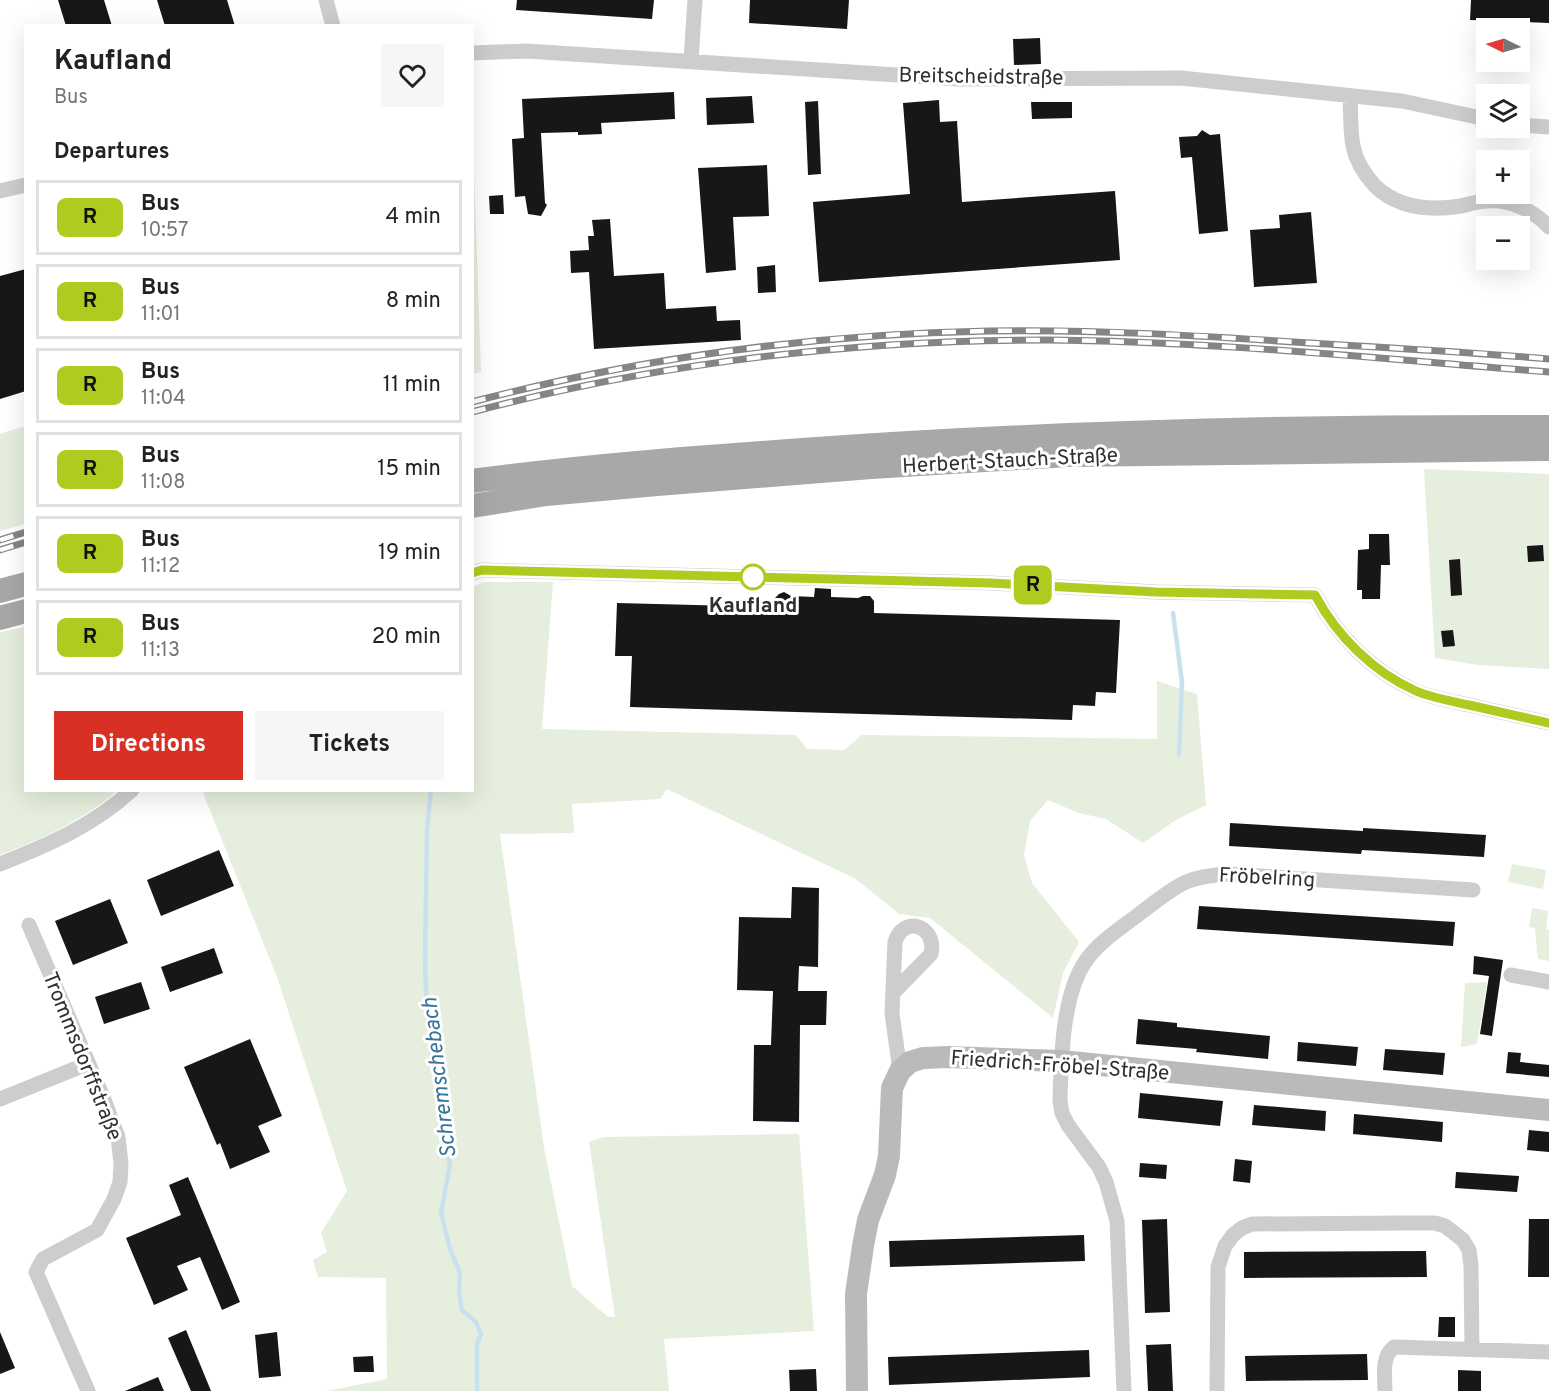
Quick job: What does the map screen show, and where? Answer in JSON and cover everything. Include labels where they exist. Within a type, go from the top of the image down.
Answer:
[{"type":"main road","name":"Herbert-Stauch-Straße","points":[[474,481],[667,459],[1066,434],[1381,426],[1549,427]]},
{"type":"main road","name":"Herbert-Stauch-Straße","points":[[474,506],[546,494],[669,483],[871,467],[1068,455],[1549,449]]},
{"type":"main road","points":[[0,591],[24,585]]},
{"type":"main road","points":[[0,618],[24,612]]},
{"type":"street","points":[[326,0],[332,24]]},
{"type":"street","points":[[691,61],[695,0]]},
{"type":"street","name":"Breitscheidstraße","points":[[474,53],[526,51],[959,79],[1181,78],[1402,101],[1476,117]]},
{"type":"street","points":[[1350,96],[1353,148],[1365,176],[1387,197],[1410,206],[1437,209],[1488,201],[1504,202],[1523,208],[1542,219],[1549,227]]},
{"type":"street","points":[[1530,126],[1549,128]]},
{"type":"street","points":[[0,191],[24,185]]},
{"type":"street","points":[[474,572],[482,570],[990,583],[1156,592],[1315,595],[1347,641],[1383,673],[1416,691],[1443,700],[1549,723]]},
{"type":"street","points":[[0,864],[67,836],[119,802],[130,792]]},
{"type":"street","name":"Fröbelring","points":[[1124,1391],[1117,1221],[1099,1167],[1068,1125],[1062,1113],[1060,1101],[1065,1027],[1074,984],[1084,963],[1101,943],[1186,880],[1204,875],[1229,874],[1473,890]]},
{"type":"street","name":"Trommsdorffstraße","points":[[29,925],[118,1137],[120,1182],[114,1199],[97,1230],[44,1259],[36,1272],[88,1391]]},
{"type":"street","points":[[1511,975],[1549,982]]},
{"type":"street","points":[[857,1391],[855,1325],[859,1269],[868,1220],[885,1174],[892,1088],[900,1071],[892,1013],[894,992]]},
{"type":"street","name":"Friedrich-Fröbel-Straße","points":[[900,1071],[910,1062],[923,1058],[1062,1061],[1549,1110]]},
{"type":"street","points":[[0,1099],[87,1064]]},
{"type":"street","points":[[1217,1391],[1218,1267],[1225,1246],[1233,1235],[1252,1224],[1435,1223],[1445,1226],[1462,1240],[1469,1250],[1472,1349]]},
{"type":"street","points":[[1385,1391],[1386,1358],[1388,1352],[1394,1347],[1549,1352]]},
{"type":"green space","points":[[474,171],[481,372],[474,374]]},
{"type":"green space","points":[[24,426],[24,524],[0,531],[0,434]]},
{"type":"green space","points":[[1424,469],[1549,474],[1549,669],[1478,665],[1435,658]]},
{"type":"green space","points":[[483,582],[553,582],[542,729],[796,735],[807,749],[844,750],[862,735],[1157,739],[1157,681],[1197,694],[1206,805],[1176,820],[1143,843],[1106,819],[1079,813],[1048,800],[1030,821],[1024,855],[1032,883],[1079,942],[1063,973],[1053,1018],[930,918],[899,914],[856,879],[667,789],[660,799],[572,804],[574,833],[500,834],[544,1148],[572,1286],[608,1317],[615,1317],[589,1142],[603,1137],[799,1134],[814,1331],[664,1339],[669,1391],[327,1391],[387,1379],[386,1278],[318,1277],[313,1260],[327,1252],[321,1233],[347,1191],[277,977],[203,793],[474,792],[474,586]]},
{"type":"green space","points":[[24,627],[24,792],[116,792],[62,828],[0,855],[0,632]]},
{"type":"green space","points":[[1512,864],[1546,870],[1543,889],[1508,882]]},
{"type":"green space","points":[[1532,908],[1548,911],[1546,929],[1549,930],[1549,961],[1538,959],[1535,928],[1529,927]]},
{"type":"green space","points":[[1487,982],[1477,1044],[1461,1047],[1465,983]]},
{"type":"building","points":[[58,0],[104,0],[111,24],[65,24]]},
{"type":"building","points":[[157,0],[227,0],[234,24],[164,24]]},
{"type":"building","points":[[517,0],[654,0],[652,19],[516,10]]},
{"type":"building","points":[[750,0],[849,0],[847,29],[749,23]]},
{"type":"building","points":[[1471,0],[1549,0],[1549,23],[1530,22],[1530,18],[1470,20]]},
{"type":"building","points":[[1040,38],[1041,64],[1014,65],[1013,39]]},
{"type":"building","points":[[674,92],[675,119],[601,123],[602,134],[541,133],[545,203],[547,205],[541,216],[528,214],[525,196],[515,197],[512,139],[524,138],[522,99]]},
{"type":"building","points":[[752,96],[754,123],[707,125],[706,98]]},
{"type":"building","points":[[939,100],[940,122],[957,121],[962,202],[1115,191],[1120,260],[819,282],[813,202],[910,194],[903,103]]},
{"type":"building","points":[[818,101],[821,174],[808,175],[805,102]]},
{"type":"building","points":[[1031,102],[1072,102],[1072,118],[1032,119]]},
{"type":"building","points":[[1202,130],[1210,135],[1220,134],[1228,231],[1199,234],[1192,157],[1181,158],[1179,137],[1197,136]]},
{"type":"building","points":[[767,165],[769,216],[733,217],[736,270],[706,273],[698,168]]},
{"type":"building","points":[[503,195],[504,214],[490,214],[489,196]]},
{"type":"building","points":[[1311,212],[1317,283],[1254,287],[1250,230],[1280,228],[1279,215]]},
{"type":"building","points":[[610,219],[614,276],[664,273],[666,309],[716,306],[717,321],[740,320],[741,340],[594,349],[589,272],[571,273],[570,251],[589,250],[588,236],[594,236],[592,220]]},
{"type":"building","points":[[775,265],[776,292],[758,293],[757,267]]},
{"type":"building","points":[[24,270],[24,392],[0,399],[0,276]]},
{"type":"building","points":[[1369,534],[1389,534],[1390,565],[1381,565],[1380,599],[1362,599],[1362,590],[1357,590],[1358,550],[1369,549]]},
{"type":"building","points":[[1543,545],[1544,561],[1528,562],[1527,546]]},
{"type":"building","points":[[1460,559],[1462,595],[1451,596],[1449,560]]},
{"type":"building","points":[[815,588],[831,589],[831,597],[870,596],[874,601],[874,613],[1120,620],[1116,693],[1096,692],[1095,706],[1073,705],[1072,720],[630,707],[632,656],[615,656],[617,603],[775,607],[775,598],[779,594],[784,592],[791,596],[814,597]]},
{"type":"building","points":[[1453,630],[1455,646],[1443,647],[1441,631]]},
{"type":"building","points":[[1230,823],[1486,835],[1484,857],[1362,850],[1361,854],[1229,846]]},
{"type":"building","points":[[219,850],[234,886],[161,916],[147,880]]},
{"type":"building","points":[[792,887],[819,888],[818,967],[799,966],[798,991],[827,991],[826,1025],[800,1025],[799,1122],[753,1121],[754,1045],[771,1045],[773,991],[737,990],[739,917],[791,918]]},
{"type":"building","points":[[110,899],[128,943],[73,965],[55,921]]},
{"type":"building","points":[[1199,906],[1455,922],[1453,946],[1197,929]]},
{"type":"building","points":[[214,948],[223,973],[170,992],[161,967]]},
{"type":"building","points":[[1474,956],[1503,960],[1492,1036],[1480,1034],[1489,976],[1473,974]]},
{"type":"building","points":[[141,982],[150,1009],[104,1024],[95,997]]},
{"type":"building","points":[[1138,1019],[1177,1023],[1177,1027],[1270,1036],[1268,1059],[1196,1052],[1197,1049],[1136,1044]]},
{"type":"building","points":[[250,1039],[282,1116],[258,1126],[270,1152],[230,1169],[220,1143],[217,1145],[184,1067]]},
{"type":"building","points":[[1298,1042],[1358,1047],[1356,1066],[1297,1061]]},
{"type":"building","points":[[1385,1049],[1445,1053],[1443,1075],[1383,1070]]},
{"type":"building","points":[[1508,1052],[1521,1053],[1520,1062],[1549,1065],[1549,1077],[1506,1073]]},
{"type":"building","points":[[1140,1093],[1223,1101],[1220,1126],[1138,1118]]},
{"type":"building","points":[[1254,1105],[1326,1111],[1325,1131],[1252,1125]]},
{"type":"building","points":[[1354,1114],[1443,1122],[1442,1142],[1353,1134]]},
{"type":"building","points":[[1529,1130],[1549,1132],[1549,1152],[1527,1150]]},
{"type":"building","points":[[1235,1159],[1252,1161],[1250,1183],[1233,1181]]},
{"type":"building","points":[[1140,1163],[1167,1165],[1166,1179],[1139,1177]]},
{"type":"building","points":[[1456,1172],[1519,1176],[1517,1192],[1455,1188]]},
{"type":"building","points":[[188,1177],[240,1302],[222,1310],[200,1257],[177,1266],[188,1290],[154,1305],[126,1238],[181,1215],[169,1185]]},
{"type":"building","points":[[1167,1219],[1170,1312],[1145,1313],[1142,1220]]},
{"type":"building","points":[[1529,1219],[1549,1219],[1549,1277],[1528,1277]]},
{"type":"building","points":[[1084,1235],[1085,1261],[890,1267],[889,1241]]},
{"type":"building","points":[[1426,1251],[1427,1277],[1244,1278],[1244,1252]]},
{"type":"building","points":[[1439,1317],[1455,1317],[1455,1337],[1438,1337]]},
{"type":"building","points":[[186,1330],[211,1391],[191,1391],[168,1338]]},
{"type":"building","points":[[0,1332],[15,1368],[0,1374]]},
{"type":"building","points":[[277,1332],[281,1376],[259,1378],[255,1335]]},
{"type":"building","points":[[1171,1344],[1173,1391],[1148,1391],[1146,1345]]},
{"type":"building","points":[[1089,1350],[1090,1377],[889,1385],[888,1357]]},
{"type":"building","points":[[1367,1354],[1368,1380],[1246,1381],[1245,1356]]},
{"type":"building","points":[[373,1356],[374,1372],[354,1372],[353,1357]]},
{"type":"building","points":[[816,1369],[817,1391],[790,1391],[789,1370]]},
{"type":"building","points":[[1458,1370],[1481,1371],[1481,1391],[1458,1391]]},
{"type":"building","points":[[158,1377],[164,1391],[125,1391]]},
{"type":"waterway","points":[[1173,613],[1182,682],[1179,755]]},
{"type":"waterway","name":"Schremschebach","points":[[431,792],[427,830],[425,959],[427,1016],[445,1107],[443,1135],[450,1165],[441,1213],[450,1249],[460,1273],[459,1293],[462,1310],[476,1322],[481,1334],[477,1344],[477,1391]]},
{"type":"railway","points":[[474,401],[599,373],[728,351],[858,337],[924,333],[1069,331],[1150,334],[1549,359]]},
{"type":"railway","points":[[474,412],[613,380],[684,368],[828,350],[972,341],[1044,340],[1170,344],[1549,372]]},
{"type":"railway","points":[[0,540],[24,533]]},
{"type":"railway","points":[[0,550],[24,543]]},
{"type":"bus line","name":"R","points":[[474,572],[482,570],[990,583],[1156,592],[1315,595],[1347,641],[1383,673],[1416,691],[1443,700],[1549,723]]},
{"type":"place","name":"Kaufland","points":[[753,577]]}]
